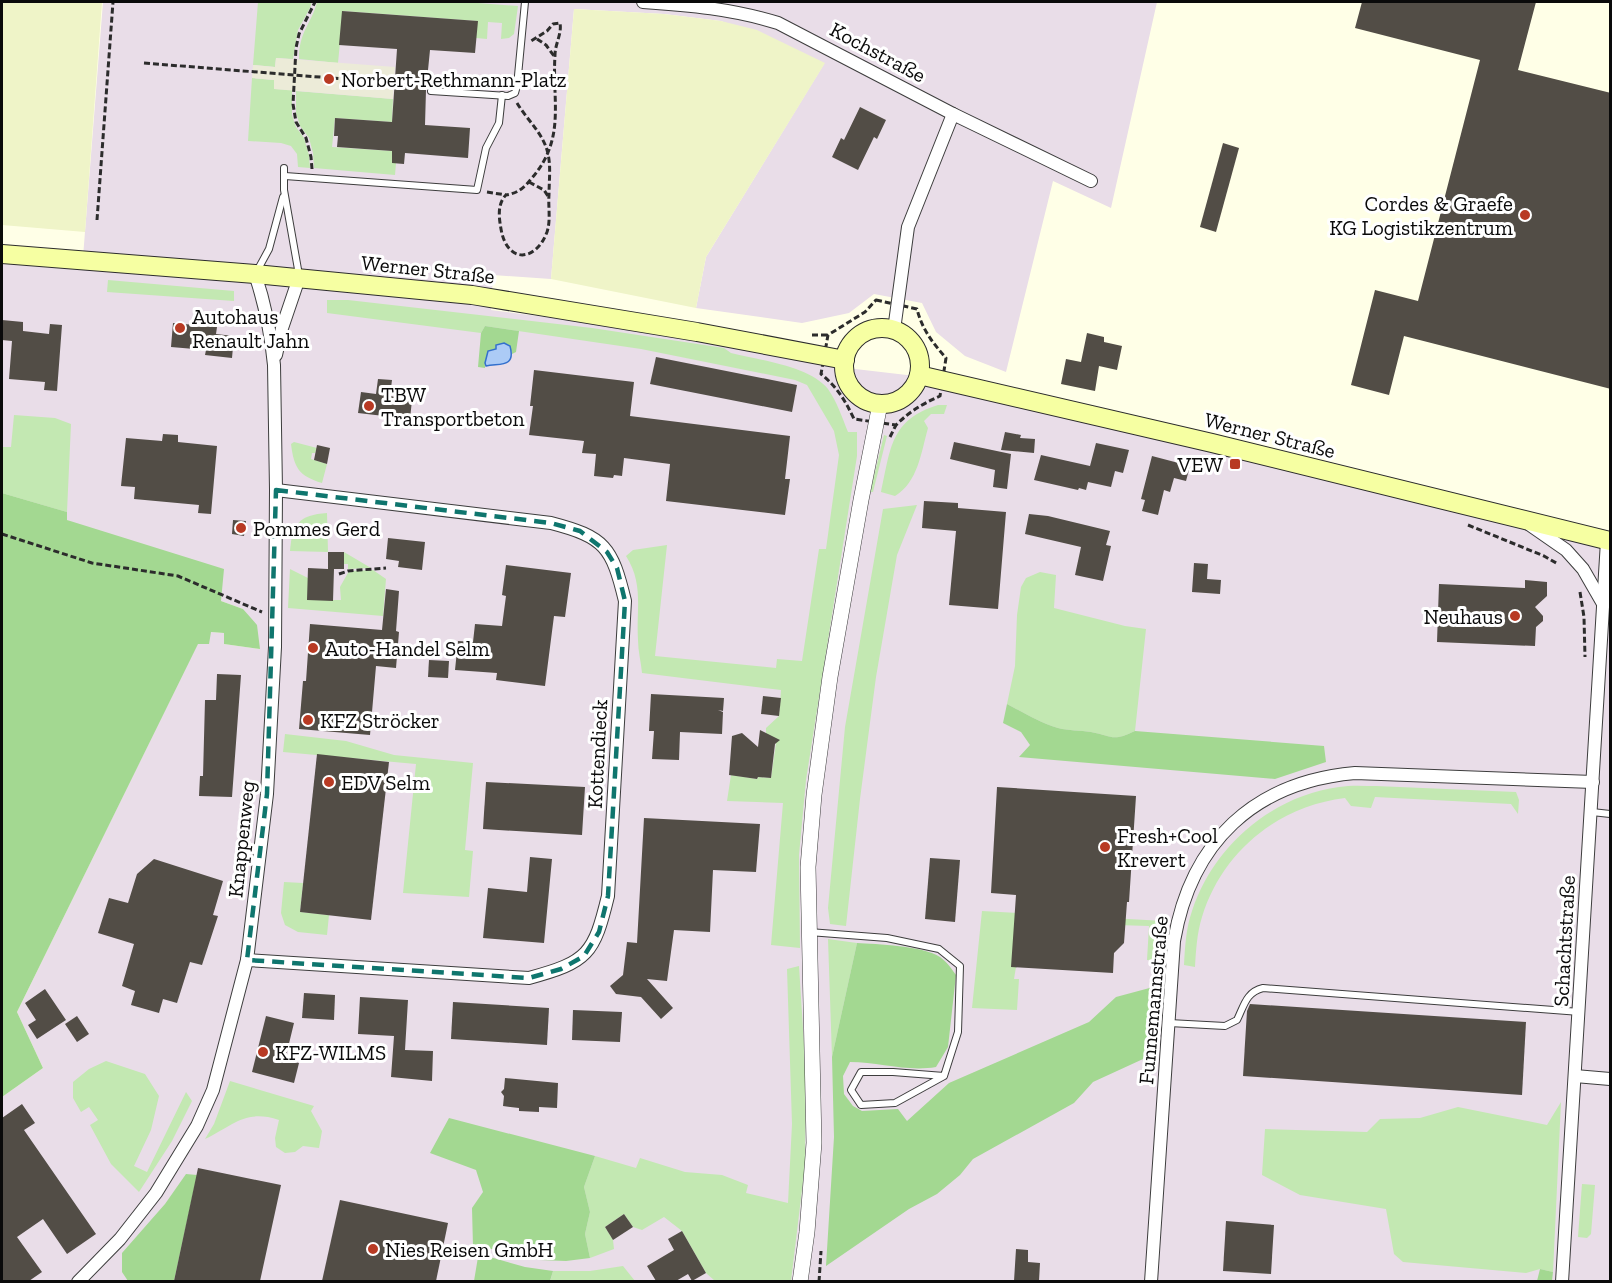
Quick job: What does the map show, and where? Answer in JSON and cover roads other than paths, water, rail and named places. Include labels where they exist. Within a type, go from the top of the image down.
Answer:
[{"type":"main road","name":"Werner Straße","points":[[2,254],[255,274],[472,295],[697,332],[845,360]]},
{"type":"main road","points":[[882,328],[894,330],[904,335],[912,343],[920,364],[919,375],[908,393],[900,399],[880,404],[870,402],[853,391],[844,373],[845,360],[852,342],[861,334],[882,328]]},
{"type":"main road","name":"Werner Straße","points":[[919,375],[944,391],[1212,443],[1609,541]]},
{"type":"street","name":"Kochstraße","points":[[643,2],[712,7],[750,14],[778,23],[953,114],[1090,180]]},
{"type":"street","points":[[733,2],[750,14]]},
{"type":"street","points":[[894,330],[908,227],[953,114]]},
{"type":"street","name":"Knappenweg","points":[[78,1281],[120,1239],[156,1193],[197,1126],[213,1090],[246,960],[267,794],[275,618],[274,365],[266,309],[255,274]]},
{"type":"street","name":"Knappenweg","points":[[274,365],[282,328],[299,278]]},
{"type":"street","points":[[800,1281],[807,1232],[814,1143],[808,867],[814,795],[830,676],[880,404]]},
{"type":"street","name":"Kottendieck","points":[[246,960],[529,978],[561,969],[584,956],[599,932],[608,896],[625,601],[617,568],[602,544],[580,531],[551,523],[276,490]]},
{"type":"street","points":[[1524,521],[1566,550],[1583,570],[1602,602]]},
{"type":"street","name":"Schachtstraße","points":[[1562,1281],[1592,812],[1602,602],[1609,541]]},
{"type":"street","name":"Funnemannstraße","points":[[1151,1281],[1174,941],[1178,917],[1188,889],[1201,863],[1217,840],[1251,807],[1275,793],[1329,776],[1355,773],[1593,782]]},
{"type":"street","points":[[1575,1076],[1611,1079]]},
{"type":"street","points":[[88,1272],[99,1281]]},
{"type":"lane","points":[[431,90],[508,96],[514,93],[517,86],[525,2]]},
{"type":"lane","points":[[299,278],[284,190],[284,172],[312,177],[477,190],[486,148],[498,123],[502,95]]},
{"type":"lane","points":[[255,274],[269,249],[284,190]]},
{"type":"lane","points":[[1592,812],[1611,814]]},
{"type":"lane","points":[[809,932],[886,939],[939,949],[960,966],[958,1032],[944,1076],[895,1103],[861,1105],[851,1090],[861,1072],[944,1076]]},
{"type":"lane","points":[[1168,1023],[1225,1026],[1237,1020],[1247,996],[1263,988],[1580,1012]]},
{"type":"water","points":[[504,343],[510,346],[509,361],[486,366],[488,351]]},
{"type":"place","name":"Norbert-Rethmann-Platz","points":[[329,79]]},
{"type":"place","name":"Cordes & Graefe KG Logistikzentrum","points":[[1525,215]]},
{"type":"place","name":"Autohaus Renault Jahn","points":[[180,328]]},
{"type":"place","name":"TBW Transportbeton","points":[[369,406]]},
{"type":"place","name":"VEW","points":[[1235,464]]},
{"type":"place","name":"Pommes Gerd","points":[[241,528]]},
{"type":"place","name":"Neuhaus","points":[[1515,616]]},
{"type":"place","name":"Auto-Handel Selm","points":[[313,648]]},
{"type":"place","name":"KFZ Ströcker","points":[[308,720]]},
{"type":"place","name":"EDV Selm","points":[[329,782]]},
{"type":"place","name":"Fresh+Cool Krevert","points":[[1105,847]]},
{"type":"place","name":"KFZ-WILMS","points":[[263,1052]]},
{"type":"place","name":"Nies Reisen GmbH","points":[[373,1249]]}]
